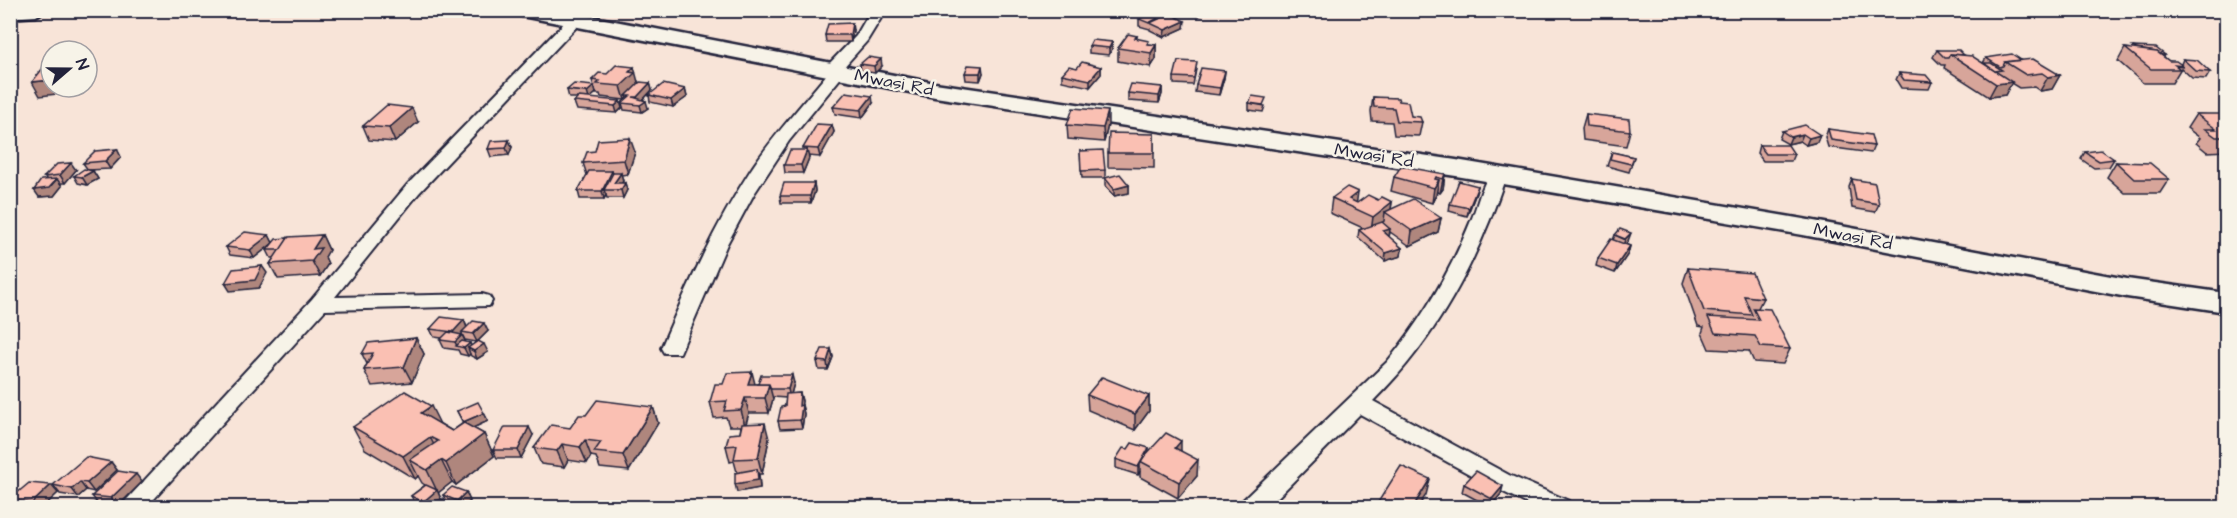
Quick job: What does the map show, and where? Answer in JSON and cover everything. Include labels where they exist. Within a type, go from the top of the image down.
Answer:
[{"type":"street","points":[[10,12],[36,10]]},
{"type":"street","name":"Mwasi Rd","points":[[522,10],[834,71],[1093,116],[1456,168],[1758,219],[2127,288],[2226,303]]},
{"type":"street","points":[[672,348],[706,266],[754,180],[776,146],[862,38],[879,10]]},
{"type":"street","points":[[131,507],[318,304],[413,189],[576,20]]},
{"type":"street","points":[[1251,507],[1395,367],[1436,311],[1472,248],[1497,176]]},
{"type":"street","points":[[318,304],[482,301]]},
{"type":"street","points":[[1358,403],[1501,481],[1560,507]]},
{"type":"building","points":[[1148,14],[1158,18],[1149,23],[1139,19]]},
{"type":"building","points":[[1170,14],[1185,21],[1165,30],[1150,23]]},
{"type":"building","points":[[852,23],[850,35],[825,35],[828,24]]},
{"type":"building","points":[[1128,34],[1149,41],[1147,44],[1156,45],[1151,53],[1118,48]]},
{"type":"building","points":[[1092,40],[1112,42],[1109,48],[1089,46]]},
{"type":"building","points":[[2133,47],[2156,48],[2165,55],[2136,49]]},
{"type":"building","points":[[2125,48],[2157,52],[2169,61],[2176,61],[2183,66],[2175,65],[2180,69],[2151,69]]},
{"type":"building","points":[[1937,50],[1959,50],[1964,55],[1950,54],[1948,58],[1945,58]]},
{"type":"building","points":[[1950,54],[1972,56],[2012,82],[1996,84]]},
{"type":"building","points":[[2012,54],[2021,60],[2005,62],[2000,67],[1986,58]]},
{"type":"building","points":[[868,57],[881,59],[874,66],[860,64]]},
{"type":"building","points":[[2033,59],[2060,75],[2048,77],[2042,73],[2026,75],[2005,62]]},
{"type":"building","points":[[2183,59],[2197,60],[2210,72],[2196,71]]},
{"type":"building","points":[[1178,61],[1197,62],[1194,78],[1174,77]]},
{"type":"building","points":[[1082,62],[1101,67],[1090,80],[1062,74],[1069,66],[1077,68]]},
{"type":"building","points":[[1984,63],[1991,63],[2002,70],[1995,71]]},
{"type":"building","points":[[616,65],[634,67],[629,72],[635,73],[621,86],[597,84],[600,81],[592,80],[599,73],[607,74]]},
{"type":"building","points":[[968,65],[982,66],[980,73],[965,73]]},
{"type":"building","points":[[1201,68],[1225,71],[1220,88],[1196,85]]},
{"type":"building","points":[[39,73],[39,81],[32,82]]},
{"type":"building","points":[[1899,73],[1926,75],[1932,82],[1904,80]]},
{"type":"building","points":[[640,82],[650,83],[637,97],[633,97],[646,101],[640,105],[622,103],[630,96],[626,96]]},
{"type":"building","points":[[574,84],[594,86],[587,92],[567,90]]},
{"type":"building","points":[[663,84],[685,89],[671,100],[649,95]]},
{"type":"building","points":[[1131,84],[1162,87],[1159,96],[1128,93]]},
{"type":"building","points":[[846,92],[872,96],[861,110],[833,107]]},
{"type":"building","points":[[1252,96],[1266,98],[1263,105],[1249,103]]},
{"type":"building","points":[[579,97],[620,101],[615,106],[574,102]]},
{"type":"building","points":[[1373,97],[1398,98],[1399,101],[1408,102],[1411,116],[1420,117],[1422,122],[1397,121],[1394,108],[1374,107]]},
{"type":"building","points":[[387,105],[412,108],[389,128],[363,126]]},
{"type":"building","points":[[1073,108],[1108,111],[1103,128],[1067,125]]},
{"type":"building","points":[[1586,114],[1629,119],[1630,131],[1587,126]]},
{"type":"building","points":[[2196,114],[2224,114],[2226,116],[2226,137],[2216,137],[2205,129],[2216,129]]},
{"type":"building","points":[[817,124],[832,125],[818,149],[803,148]]},
{"type":"building","points":[[1805,125],[1820,135],[1809,138],[1803,134],[1791,137],[1782,131]]},
{"type":"building","points":[[1828,129],[1871,135],[1874,146],[1831,140]]},
{"type":"building","points":[[1109,133],[1154,134],[1154,153],[1108,153]]},
{"type":"building","points":[[630,138],[624,160],[583,163],[587,152],[595,151],[598,140]]},
{"type":"building","points":[[509,140],[506,148],[488,149],[491,141]]},
{"type":"building","points":[[1759,145],[1788,145],[1794,154],[1766,154]]},
{"type":"building","points":[[117,149],[105,161],[83,163],[95,151]]},
{"type":"building","points":[[790,150],[807,150],[801,165],[784,165]]},
{"type":"building","points":[[1103,150],[1105,170],[1081,171],[1080,151]]},
{"type":"building","points":[[2101,150],[2114,159],[2099,161],[2085,152]]},
{"type":"building","points":[[1612,152],[1634,157],[1631,164],[1610,159]]},
{"type":"building","points":[[2116,162],[2150,163],[2169,179],[2134,179]]},
{"type":"building","points":[[71,163],[60,175],[44,177],[57,164]]},
{"type":"building","points":[[1401,166],[1445,174],[1443,179],[1436,177],[1435,179],[1439,180],[1434,188],[1394,177]]},
{"type":"building","points":[[84,169],[93,171],[82,177],[74,176]]},
{"type":"building","points":[[589,171],[612,171],[602,191],[578,191]]},
{"type":"building","points":[[613,173],[621,173],[614,183],[625,183],[621,190],[604,190]]},
{"type":"building","points":[[1120,174],[1129,185],[1114,189],[1105,178]]},
{"type":"building","points":[[57,179],[49,188],[34,190],[41,180]]},
{"type":"building","points":[[1852,179],[1875,183],[1879,204],[1856,200]]},
{"type":"building","points":[[1459,181],[1478,186],[1469,208],[1450,204]]},
{"type":"building","points":[[784,183],[814,183],[810,196],[780,196]]},
{"type":"building","points":[[1347,187],[1358,192],[1349,199],[1357,203],[1368,195],[1378,200],[1382,197],[1392,202],[1373,217],[1332,198]]},
{"type":"building","points":[[1413,199],[1441,218],[1412,231],[1385,212]]},
{"type":"building","points":[[1382,222],[1390,229],[1383,231],[1402,248],[1386,253],[1359,230]]},
{"type":"building","points":[[1620,229],[1631,233],[1625,239],[1615,235]]},
{"type":"building","points":[[245,232],[269,235],[250,250],[226,247]]},
{"type":"building","points":[[322,235],[313,249],[321,248],[312,261],[270,264],[288,237]]},
{"type":"building","points":[[288,238],[280,250],[267,250],[276,239]]},
{"type":"building","points":[[1611,239],[1630,246],[1617,265],[1598,258]]},
{"type":"building","points":[[262,266],[255,280],[225,283],[233,269]]},
{"type":"building","points":[[1688,268],[1752,273],[1763,298],[1744,296],[1752,315],[1704,311]]},
{"type":"building","points":[[1753,308],[1770,309],[1790,349],[1761,347],[1755,336],[1715,333],[1708,317],[1759,320]]},
{"type":"building","points":[[441,317],[464,320],[453,332],[430,329]]},
{"type":"building","points":[[473,321],[484,323],[473,334],[462,332]]},
{"type":"building","points":[[448,332],[462,335],[455,342],[440,340]]},
{"type":"building","points":[[416,338],[404,367],[364,370],[373,353],[362,354],[368,343]]},
{"type":"building","points":[[462,341],[470,343],[464,348],[456,346]]},
{"type":"building","points":[[478,341],[484,344],[474,351],[468,348]]},
{"type":"building","points":[[822,349],[831,349],[827,362],[817,361]]},
{"type":"building","points":[[752,372],[748,384],[769,384],[765,398],[745,398],[741,410],[724,411],[727,401],[710,402],[715,384],[723,384],[727,373]]},
{"type":"building","points":[[761,375],[792,375],[788,389],[771,389],[769,384],[758,384]]},
{"type":"building","points":[[1102,377],[1149,396],[1135,414],[1087,395]]},
{"type":"building","points":[[405,391],[431,406],[421,413],[452,431],[464,423],[484,434],[446,463],[441,460],[427,470],[410,460],[438,441],[430,437],[403,456],[353,427]]},
{"type":"building","points":[[800,393],[799,406],[802,405],[800,420],[778,421],[781,407],[785,406],[786,394]]},
{"type":"building","points":[[597,400],[653,407],[623,455],[594,452],[601,442],[585,440],[580,447],[562,444],[557,451],[534,448],[551,425],[570,428],[579,415],[586,415]]},
{"type":"building","points":[[478,402],[484,413],[463,422],[457,411]]},
{"type":"building","points":[[765,423],[758,458],[734,459],[737,445],[726,446],[729,434],[740,433],[742,424]]},
{"type":"building","points":[[505,427],[529,427],[518,450],[493,450]]},
{"type":"building","points":[[1166,433],[1181,441],[1175,448],[1198,460],[1179,482],[1140,461]]},
{"type":"building","points":[[1132,443],[1149,448],[1138,467],[1116,459],[1123,448],[1128,449]]},
{"type":"building","points":[[86,457],[111,462],[87,483],[80,482],[72,489],[53,485]]},
{"type":"building","points":[[1401,466],[1430,479],[1413,507],[1375,507]]},
{"type":"building","points":[[757,469],[758,480],[735,484],[735,473]]},
{"type":"building","points":[[118,471],[136,474],[111,498],[92,496]]},
{"type":"building","points":[[1476,471],[1503,486],[1492,499],[1464,484]]},
{"type":"building","points":[[29,483],[51,485],[32,503],[10,500],[10,499]]},
{"type":"building","points":[[426,485],[437,490],[423,502],[411,496]]},
{"type":"building","points":[[452,487],[466,492],[457,501],[443,495]]},
{"type":"building","points":[[443,499],[443,507],[427,507],[428,503]]},
{"type":"building","points":[[96,502],[94,507],[78,507],[79,506]]}]
